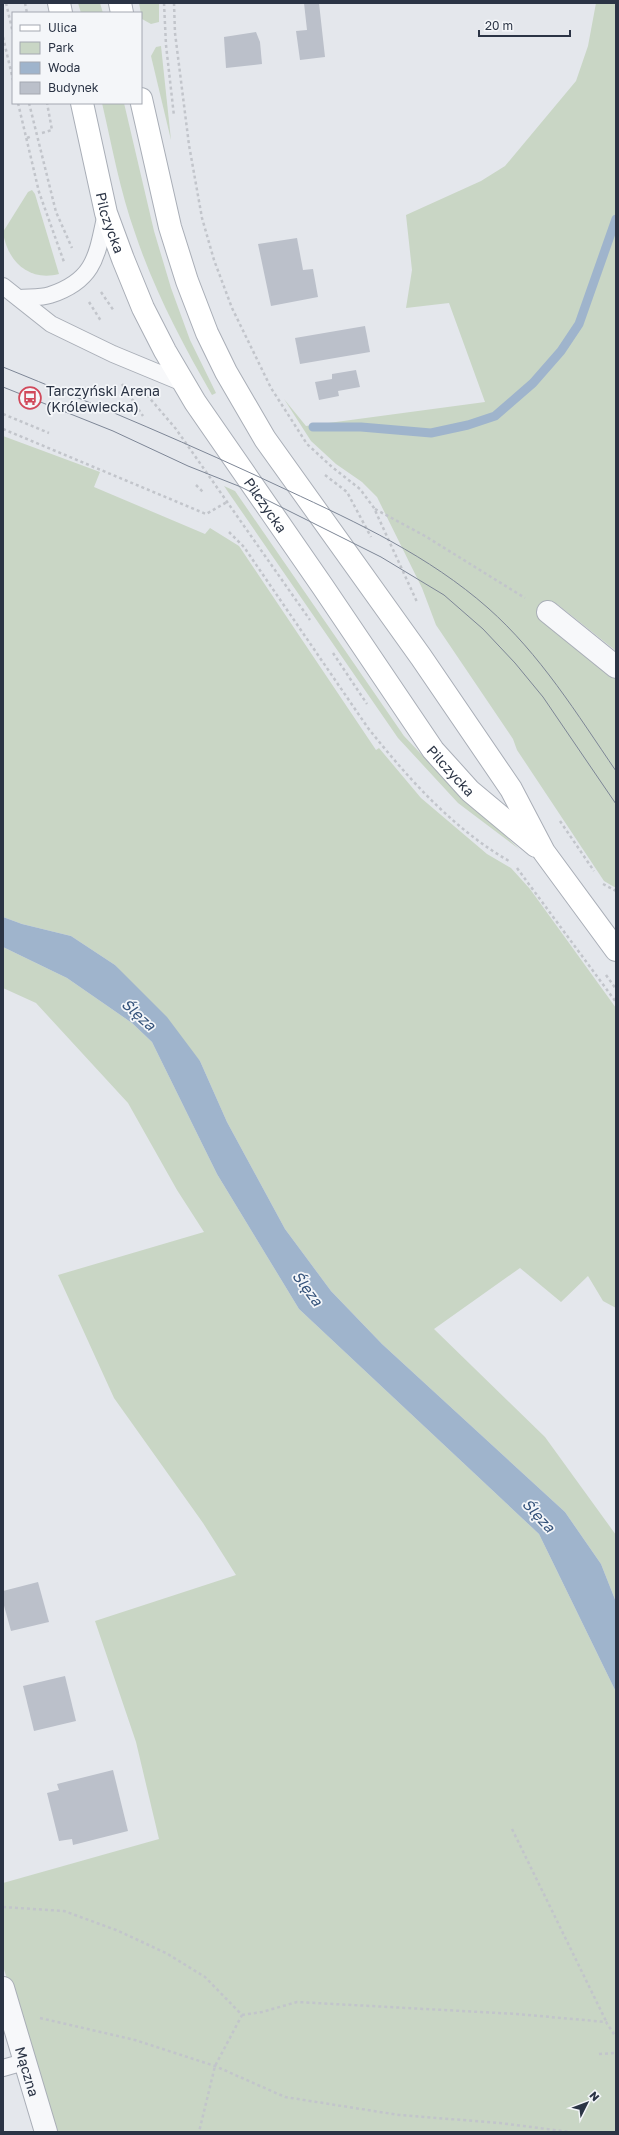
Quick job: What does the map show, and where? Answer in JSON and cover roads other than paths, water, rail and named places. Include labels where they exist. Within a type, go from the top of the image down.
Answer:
[{"type":"street","name":"Pilczycka","points":[[142,103],[172,234],[207,333],[226,372],[265,439],[421,657],[511,789],[544,852],[616,950]]},
{"type":"street","name":"Pilczycka","points":[[82,104],[106,213],[143,308],[183,383],[432,750],[470,791],[544,852]]},
{"type":"street","points":[[548,612],[616,667]]},
{"type":"street","name":"Mączna","points":[[3,1988],[46,2132]]},
{"type":"lane","points":[[19,298],[50,295],[84,277],[99,249],[106,213]]},
{"type":"lane","points":[[3,286],[51,324],[113,354],[183,383]]},
{"type":"lane","points":[[3,2068],[24,2062]]},
{"type":"water","name":"Ślęza","points":[[3,917],[22,924],[71,936],[115,965],[167,1017],[200,1061],[227,1122],[285,1229],[331,1291],[382,1344],[565,1512],[601,1564],[616,1602],[616,1692],[539,1534],[299,1309],[217,1174],[152,1042],[132,1023],[67,978],[3,947]]},
{"type":"waterway","points":[[313,427],[361,427],[431,433],[468,425],[495,416],[533,383],[561,351],[579,324],[616,219]]},
{"type":"tram line","points":[[3,367],[111,411],[314,502],[392,542],[442,572],[488,608],[524,645],[557,685],[616,771]]},
{"type":"tram line","points":[[3,387],[113,431],[188,466],[241,487],[381,557],[444,595],[483,629],[515,663],[543,697],[616,804]]},
{"type":"place","name":"Tarczyński Arena (Królewiecka)","points":[[30,398]]}]
